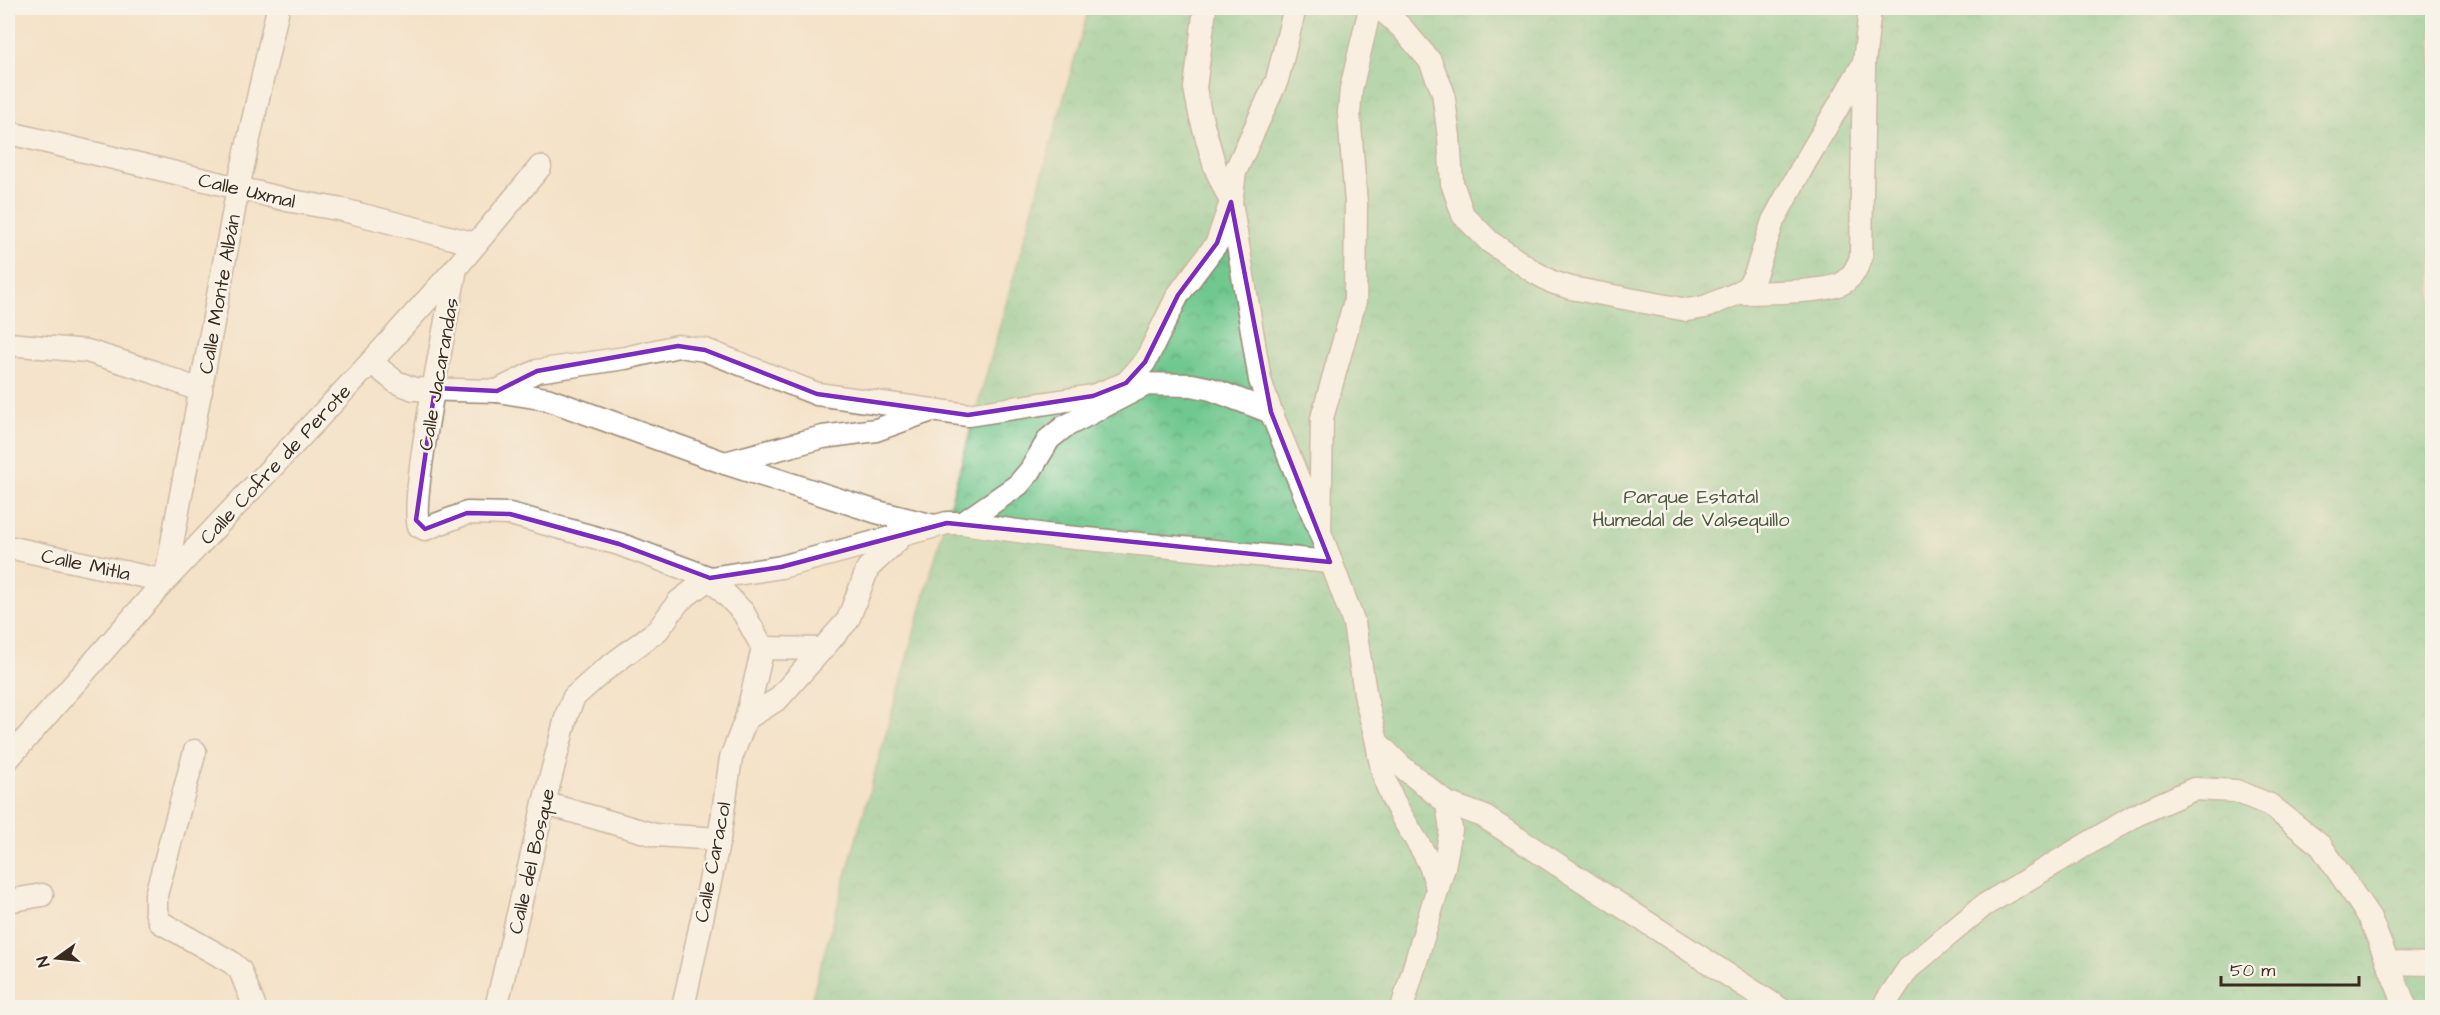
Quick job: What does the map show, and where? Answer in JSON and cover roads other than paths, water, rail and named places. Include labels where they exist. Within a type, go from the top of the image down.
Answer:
[{"type":"street","name":"Calle Monte Albán","points":[[165,580],[238,188],[278,8]]},
{"type":"street","points":[[1205,8],[1196,88],[1215,167],[1231,202],[1260,380],[1320,532],[1357,634],[1366,699],[1385,780],[1399,813],[1423,848],[1433,869],[1437,889]]},
{"type":"street","points":[[963,523],[1018,485],[1030,471],[1049,439],[1064,427],[1136,384],[1178,296],[1217,243],[1231,202],[1235,172],[1276,80],[1295,8]]},
{"type":"street","points":[[1320,532],[1322,418],[1355,301],[1356,204],[1349,113],[1351,89],[1370,8]]},
{"type":"street","points":[[1380,8],[1402,28],[1430,61],[1443,92],[1452,183],[1462,215],[1490,242],[1552,282],[1571,288],[1687,310],[1706,307],[1748,286],[1755,275],[1773,221],[1864,63]]},
{"type":"street","points":[[1738,293],[1829,289],[1845,283],[1854,274],[1861,258],[1864,63],[1870,8]]},
{"type":"street","name":"Calle Uxmal","points":[[18,135],[238,188],[343,210],[476,244]]},
{"type":"street","name":"Calle Cofre de Perote","points":[[8,759],[165,580],[371,362],[456,268],[540,167]]},
{"type":"street","name":"Calle Jacarandas","points":[[456,268],[419,480],[416,520],[419,526],[425,529],[467,513],[510,514],[619,544],[710,578]]},
{"type":"street","points":[[8,344],[87,351],[151,371],[201,391]]},
{"type":"street","points":[[497,391],[537,371],[625,358],[678,346],[705,350],[817,394],[968,415],[1093,396],[1136,384],[1192,385],[1210,389],[1271,412]]},
{"type":"street","points":[[371,362],[396,382],[414,389],[497,391],[547,399],[725,463],[877,512],[935,526]]},
{"type":"street","points":[[725,463],[823,437],[839,437],[876,430],[934,410]]},
{"type":"street","points":[[710,578],[781,567],[935,526],[963,523],[1046,535],[1330,562]]},
{"type":"street","points":[[746,719],[778,699],[848,620],[868,568],[902,536]]},
{"type":"street","name":"Calle Mitla","points":[[8,547],[165,580]]},
{"type":"street","points":[[710,578],[743,612],[763,648],[823,649]]},
{"type":"street","name":"Calle del Bosque","points":[[496,1008],[544,803],[567,714],[574,697],[602,672],[658,630],[679,601],[710,578]]},
{"type":"street","name":"Calle Caracol","points":[[683,1008],[718,839],[731,758],[746,719],[763,648]]},
{"type":"street","points":[[1377,742],[1401,766],[1447,803],[1483,816],[1779,1008]]},
{"type":"street","points":[[195,751],[156,895],[156,910],[160,922],[231,962],[240,970],[255,1008]]},
{"type":"street","points":[[1882,1008],[1908,969],[1983,906],[2136,815],[2194,789],[2236,791],[2270,805],[2321,846],[2370,918],[2390,963],[2406,1008]]},
{"type":"street","points":[[544,803],[655,835],[718,839]]},
{"type":"street","points":[[1402,1008],[1437,889],[1451,830],[1447,803]]},
{"type":"street","points":[[8,900],[42,895]]},
{"type":"street","points":[[2390,963],[2433,964]]},
{"type":"park label","name":"Parque Estatal Humedal de Valsequillo","points":[[1691,508]]}]
